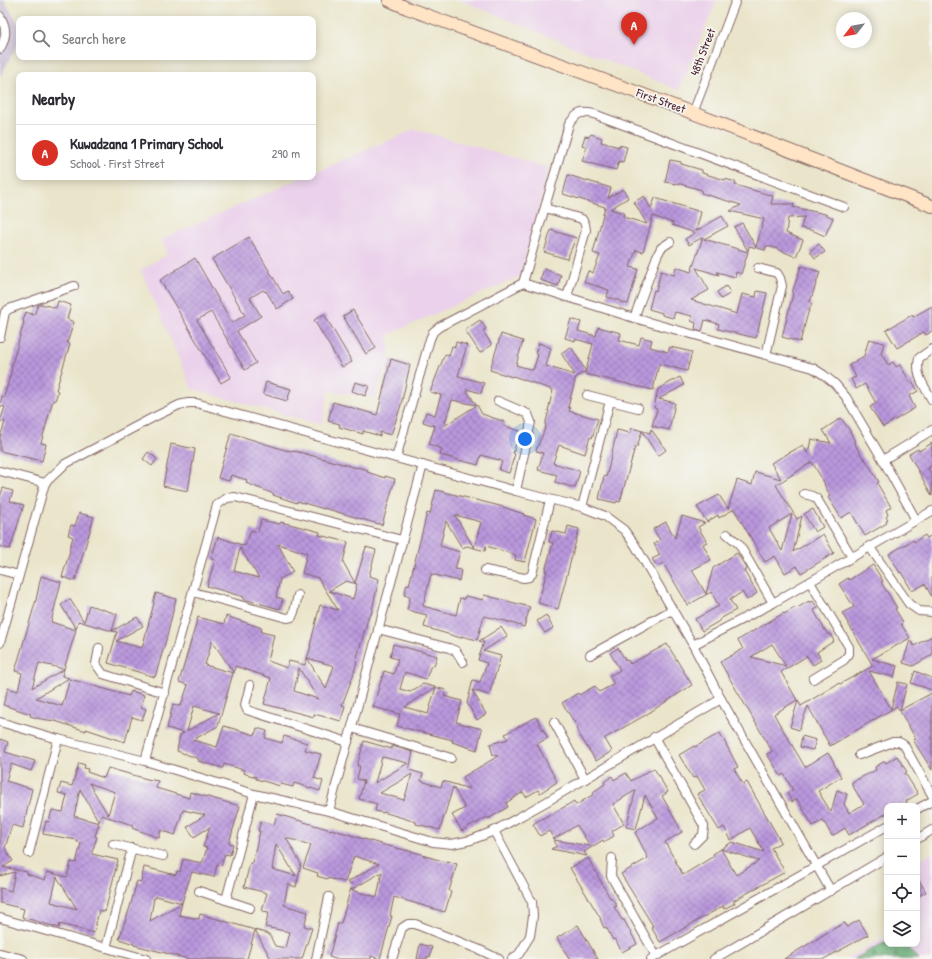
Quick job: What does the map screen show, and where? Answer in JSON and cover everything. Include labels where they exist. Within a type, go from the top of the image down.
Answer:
[{"type":"street","name":"First Street","points":[[389,0],[407,8],[693,113],[932,206]]},
{"type":"street","name":"48th Street","points":[[693,113],[736,0]]},
{"type":"street","points":[[0,16],[6,25],[5,36],[0,49]]},
{"type":"street","points":[[523,284],[569,124],[575,116],[584,112],[844,207]]},
{"type":"street","points":[[545,208],[582,219],[585,224],[586,230],[567,297]]},
{"type":"street","points":[[634,318],[656,256],[662,248],[670,242]]},
{"type":"street","points":[[758,268],[777,273],[782,286],[766,355]]},
{"type":"street","points":[[396,458],[433,332],[439,326],[523,284],[634,318],[813,368],[835,384],[846,396],[916,520]]},
{"type":"street","points":[[0,338],[5,312],[9,309],[74,286]]},
{"type":"street","points":[[932,348],[919,358],[917,367],[919,376],[932,400]]},
{"type":"street","points":[[587,395],[638,408]]},
{"type":"street","points":[[498,401],[528,414],[531,422],[516,492]]},
{"type":"street","points":[[582,507],[610,401]]},
{"type":"street","points":[[0,643],[45,483],[65,464],[154,416],[188,402],[423,465],[516,492],[582,507],[605,516],[624,530],[635,545],[831,891]]},
{"type":"street","points":[[883,460],[932,430]]},
{"type":"street","points":[[329,811],[423,465]]},
{"type":"street","points":[[0,471],[45,483]]},
{"type":"street","points":[[804,494],[817,499],[852,557]]},
{"type":"street","points":[[145,761],[217,505],[227,498],[235,497],[402,540]]},
{"type":"street","points":[[485,570],[524,578],[529,577],[532,574],[550,500]]},
{"type":"street","points":[[693,645],[773,603],[869,546],[932,511]]},
{"type":"street","points":[[727,534],[738,544],[773,603]]},
{"type":"street","points":[[869,546],[909,604],[919,611],[932,612]]},
{"type":"street","points":[[0,570],[19,575]]},
{"type":"street","points":[[810,582],[849,647],[849,654],[844,660],[813,680]]},
{"type":"street","points":[[193,592],[287,618],[292,617],[298,595]]},
{"type":"street","points":[[590,655],[672,610]]},
{"type":"street","points":[[378,629],[449,648],[456,651],[463,662]]},
{"type":"street","points":[[99,648],[96,664],[103,674],[165,693]]},
{"type":"street","points":[[250,685],[245,705],[246,710],[348,742]]},
{"type":"street","points":[[0,722],[58,739],[145,761],[254,794],[329,811],[433,842],[452,844],[471,840],[494,831],[721,699]]},
{"type":"street","points":[[554,722],[585,779]]},
{"type":"street","points":[[352,728],[451,758]]},
{"type":"street","points":[[654,737],[704,826],[703,835],[694,844]]},
{"type":"street","points":[[28,853],[58,739]]},
{"type":"street","points":[[859,755],[893,742],[899,742],[904,745],[932,795]]},
{"type":"street","points":[[226,900],[254,794]]},
{"type":"street","points":[[920,807],[932,801]]},
{"type":"street","points":[[612,858],[611,876],[654,958],[884,828]]},
{"type":"street","points":[[920,837],[932,830]]},
{"type":"street","points":[[494,831],[532,902],[533,916],[530,936],[519,954],[512,959]]},
{"type":"street","points":[[113,844],[163,856]]},
{"type":"street","points":[[106,948],[132,848]]},
{"type":"street","points":[[714,959],[884,859]]},
{"type":"street","points":[[199,891],[250,908]]},
{"type":"street","points":[[316,959],[329,897]]},
{"type":"street","points":[[0,918],[146,959]]},
{"type":"street","points":[[392,959],[402,928],[408,924],[415,924],[499,959]]},
{"type":"street","points":[[0,953],[23,959]]},
{"type":"shaded area","points":[[0,0],[4,0],[16,20],[16,47],[0,77]]},
{"type":"shaded area","points":[[460,0],[717,0],[679,90]]},
{"type":"shaded area","points":[[415,129],[549,168],[520,276],[388,335],[390,355],[374,398],[329,391],[322,425],[192,389],[141,270],[168,254],[162,239],[296,180],[316,180],[316,172]]},
{"type":"shaded area","points":[[932,853],[932,959],[846,959],[884,938],[884,947],[920,947],[920,860]]},
{"type":"green space","points":[[884,943],[884,947],[908,947],[918,959],[854,959]]},
{"type":"building","points":[[591,134],[602,138],[601,142],[619,147],[619,145],[627,147],[623,162],[619,161],[616,170],[582,161],[587,147],[582,145],[585,136],[589,137]]},
{"type":"building","points":[[670,160],[681,162],[681,164],[702,170],[702,173],[736,182],[735,185],[773,196],[771,204],[794,204],[793,207],[825,214],[833,218],[825,236],[814,231],[801,228],[804,217],[788,218],[786,233],[803,240],[796,257],[775,248],[766,246],[765,250],[749,246],[748,251],[734,227],[742,223],[756,247],[764,219],[730,211],[741,205],[701,193],[702,190],[677,183],[665,182]]},
{"type":"building","points":[[568,175],[611,188],[608,198],[623,189],[628,198],[610,209],[624,213],[623,217],[647,224],[634,202],[644,196],[651,209],[655,198],[701,212],[696,231],[722,216],[728,226],[704,239],[748,252],[741,274],[736,272],[735,277],[717,272],[719,275],[696,268],[709,290],[691,300],[737,314],[742,294],[756,297],[757,291],[767,293],[756,338],[718,329],[719,324],[705,320],[702,331],[695,329],[696,323],[691,321],[692,316],[675,312],[673,318],[649,309],[654,290],[656,291],[661,271],[674,275],[676,267],[691,272],[703,237],[689,245],[685,239],[695,233],[672,225],[673,223],[653,216],[643,252],[636,250],[630,267],[638,269],[628,304],[607,297],[609,290],[584,282],[588,271],[593,273],[600,255],[593,253],[605,207],[563,194]]},
{"type":"building","points":[[551,230],[576,238],[567,259],[544,252]]},
{"type":"building","points":[[249,237],[283,294],[288,291],[293,299],[277,309],[266,291],[265,292],[263,290],[250,298],[261,316],[237,331],[256,363],[245,370],[211,312],[197,320],[231,377],[221,383],[160,280],[195,258],[232,323],[245,315],[212,259]]},
{"type":"building","points":[[819,244],[825,252],[815,258],[810,251]]},
{"type":"building","points":[[801,266],[820,272],[810,302],[812,303],[800,342],[782,337],[792,293]]},
{"type":"building","points":[[544,269],[561,275],[558,286],[540,280]]},
{"type":"building","points":[[726,286],[731,293],[721,299],[717,292]]},
{"type":"building","points":[[58,301],[71,305],[67,319],[74,322],[67,343],[70,344],[56,390],[58,391],[55,401],[53,400],[41,443],[46,444],[42,461],[0,451],[0,437],[5,422],[0,421],[5,407],[0,406],[0,403],[2,396],[4,397],[12,369],[11,368],[26,312],[34,315],[38,305],[41,304],[56,308]]},
{"type":"building","points":[[932,306],[932,331],[926,335],[924,332],[897,348],[886,330],[912,315],[913,317]]},
{"type":"building","points":[[353,310],[376,348],[366,354],[343,316]]},
{"type":"building","points":[[324,314],[352,362],[342,367],[314,320]]},
{"type":"building","points":[[571,319],[581,322],[578,331],[596,336],[598,327],[621,333],[619,340],[639,345],[641,337],[652,340],[650,347],[668,352],[670,347],[692,352],[687,371],[659,364],[653,390],[585,374],[593,344],[565,338]]},
{"type":"building","points":[[480,320],[486,329],[483,331],[492,345],[480,353],[465,330]]},
{"type":"building","points":[[501,334],[523,341],[516,365],[533,370],[538,355],[535,353],[539,343],[551,348],[546,366],[575,375],[561,353],[571,347],[586,371],[576,377],[568,407],[570,408],[569,411],[598,419],[592,438],[590,437],[585,454],[559,445],[553,463],[580,471],[575,488],[555,482],[557,475],[538,470],[543,453],[536,451],[546,426],[553,390],[513,376],[512,377],[490,370]]},
{"type":"building","points":[[869,339],[884,343],[881,353],[888,365],[893,362],[896,367],[900,365],[910,382],[912,381],[918,391],[909,396],[915,408],[883,427],[870,407],[876,403],[865,384],[856,389],[851,379],[856,377],[849,365],[864,356]]},
{"type":"building","points":[[456,342],[467,345],[458,376],[484,383],[481,393],[466,389],[476,405],[452,400],[444,426],[477,405],[482,414],[505,422],[504,426],[520,431],[509,473],[499,470],[502,461],[481,455],[478,465],[440,455],[442,449],[429,444],[435,426],[423,422],[426,412],[435,415],[441,395],[430,392],[445,354],[449,356],[452,346],[455,347]]},
{"type":"building","points":[[391,359],[410,365],[401,405],[391,435],[380,432],[380,436],[363,431],[363,434],[339,427],[340,424],[328,421],[333,402],[377,415]]},
{"type":"building","points":[[680,377],[684,385],[659,399],[675,403],[669,430],[652,426],[657,409],[654,408],[658,389]]},
{"type":"building","points":[[266,382],[291,389],[287,401],[263,394]]},
{"type":"building","points":[[355,382],[369,386],[365,396],[352,391]]},
{"type":"building","points":[[841,418],[849,429],[855,442],[854,443],[879,482],[877,483],[891,507],[886,510],[888,515],[886,517],[888,520],[886,521],[887,523],[865,536],[851,512],[841,518],[828,497],[830,496],[825,484],[812,462],[776,485],[797,519],[802,516],[793,552],[823,534],[834,553],[801,573],[797,566],[785,573],[775,556],[765,562],[734,509],[719,518],[718,515],[707,522],[697,507],[719,495],[728,509],[737,480],[752,485],[755,472],[781,479],[771,463],[803,445],[808,454],[811,439],[831,443],[823,430]],"holes":[[[792,514],[782,551],[769,528]]]},
{"type":"building","points":[[632,428],[650,433],[651,429],[666,450],[658,456],[642,431],[637,447],[635,447],[620,502],[617,501],[616,503],[599,499],[604,476],[606,477],[609,466],[617,430],[630,433]]},
{"type":"building","points":[[231,433],[285,450],[299,452],[357,468],[358,467],[368,470],[367,472],[385,478],[385,476],[395,479],[382,525],[297,501],[297,503],[273,495],[274,494],[246,483],[247,480],[231,475],[229,481],[218,478]]},
{"type":"building","points":[[932,443],[932,466],[928,468],[932,475],[932,496],[909,454],[918,449],[919,451]]},
{"type":"building","points":[[171,444],[195,449],[188,491],[163,486]]},
{"type":"building","points":[[148,452],[157,459],[152,466],[143,459]]},
{"type":"building","points":[[3,488],[13,491],[10,501],[24,505],[10,549],[0,547],[0,497]]},
{"type":"building","points":[[436,490],[500,506],[536,519],[525,562],[515,560],[516,555],[486,546],[485,551],[474,548],[467,546],[462,548],[446,521],[440,546],[460,552],[455,569],[461,570],[459,581],[431,574],[423,606],[456,615],[460,598],[464,599],[465,596],[483,600],[484,595],[530,607],[524,627],[484,616],[477,640],[461,636],[461,638],[424,627],[427,615],[407,610],[410,597],[404,595],[407,584],[409,585],[427,513],[430,514]],"holes":[[[455,515],[481,522],[474,548]]]},
{"type":"building","points":[[813,509],[823,527],[815,532],[804,514]]},
{"type":"building","points":[[79,513],[94,517],[75,581],[62,577],[73,537],[68,535],[71,525],[75,526]]},
{"type":"building","points":[[682,516],[705,523],[698,527],[707,542],[703,544],[711,560],[692,570],[706,594],[713,568],[737,553],[747,569],[744,571],[757,593],[747,600],[742,592],[730,600],[736,610],[702,631],[695,619],[719,606],[711,592],[688,605],[663,563],[657,566],[652,559],[660,555],[654,544],[660,540],[653,529],[666,522],[675,538]]},
{"type":"building","points":[[261,520],[280,524],[281,522],[320,532],[319,535],[348,542],[343,562],[355,583],[366,547],[376,550],[369,576],[379,579],[371,615],[369,615],[353,676],[342,705],[345,706],[341,721],[314,714],[314,717],[264,704],[271,678],[235,666],[234,673],[212,641],[205,665],[233,673],[218,726],[193,740],[217,747],[224,726],[255,735],[257,728],[267,731],[265,738],[282,743],[284,736],[307,743],[305,750],[321,754],[314,778],[323,781],[320,791],[294,783],[293,787],[281,784],[280,786],[256,779],[256,777],[243,773],[244,770],[224,764],[223,768],[198,761],[199,759],[177,751],[180,735],[184,733],[167,728],[173,704],[181,706],[188,685],[179,682],[198,617],[224,624],[226,616],[262,628],[261,632],[274,635],[268,661],[287,668],[289,661],[305,665],[307,658],[311,646],[320,605],[338,610],[318,578],[302,573],[307,553],[278,544],[293,572],[280,579],[276,597],[283,599],[280,609],[243,599],[244,597],[207,586],[215,560],[211,559],[218,537],[245,546],[251,530],[258,532]],"holes":[[[240,548],[259,578],[234,571]],[[346,581],[357,584],[353,599],[329,591]],[[307,658],[334,666],[326,689]],[[299,668],[318,699],[294,691]],[[194,706],[219,713],[187,731]]]},
{"type":"building","points":[[568,526],[579,529],[558,609],[538,603],[553,543],[549,542],[552,531],[566,534]]},
{"type":"building","points":[[925,535],[927,538],[932,535],[932,597],[925,584],[912,591],[889,554]]},
{"type":"building","points":[[873,565],[883,581],[881,582],[897,608],[895,609],[903,622],[901,624],[910,638],[872,659],[897,666],[894,677],[869,671],[891,709],[898,682],[907,684],[900,710],[932,693],[932,770],[913,740],[916,739],[897,706],[830,746],[808,706],[799,730],[790,727],[798,701],[801,706],[839,683],[840,684],[873,666],[842,613],[854,607],[839,584],[848,578],[849,580]]},
{"type":"building","points":[[41,576],[61,582],[51,622],[76,630],[62,676],[69,678],[36,698],[62,706],[70,679],[129,696],[131,691],[144,695],[141,707],[146,709],[142,720],[132,717],[125,742],[86,729],[86,731],[55,721],[30,716],[31,714],[3,705],[8,688],[18,691],[22,673],[15,671],[36,600]],"holes":[[[39,663],[64,669],[32,688]]]},
{"type":"building","points":[[156,593],[176,599],[155,677],[108,663],[117,632],[112,631],[137,617],[143,626],[116,641],[142,648]]},
{"type":"building","points":[[70,599],[84,622],[89,605],[117,614],[112,631],[78,621],[76,629],[61,605]]},
{"type":"building","points":[[809,601],[810,603],[813,601],[818,608],[814,610],[818,618],[828,635],[830,634],[834,641],[817,652],[821,660],[813,665],[807,656],[781,672],[797,700],[774,714],[805,767],[828,753],[834,762],[841,777],[818,791],[831,812],[837,790],[847,794],[844,804],[849,813],[864,804],[852,785],[852,782],[876,770],[875,767],[885,761],[886,763],[897,756],[907,772],[905,773],[918,794],[906,801],[907,803],[884,803],[884,815],[849,835],[845,828],[832,836],[823,820],[813,826],[797,799],[792,802],[787,793],[793,790],[784,774],[781,776],[767,754],[772,751],[720,662],[743,649],[738,640],[796,607],[797,608]],"holes":[[[772,644],[786,666],[751,657]]]},
{"type":"building","points":[[546,615],[553,628],[545,633],[537,621]]},
{"type":"building","points":[[501,627],[507,636],[483,651],[501,656],[489,695],[472,690],[486,714],[477,720],[467,703],[473,680],[480,682],[487,663],[478,660],[484,642],[479,641]]},
{"type":"building","points":[[932,636],[932,655],[913,666],[903,663],[910,640],[914,646]]},
{"type":"building","points":[[393,644],[437,656],[434,666],[431,665],[426,679],[405,672],[400,689],[410,692],[423,684],[436,687],[446,690],[444,696],[462,701],[456,722],[482,729],[477,750],[452,742],[453,740],[397,726],[400,714],[373,707],[384,671],[394,674],[398,659],[390,657]],"holes":[[[436,687],[428,714],[405,707]]]},
{"type":"building","points":[[667,644],[692,685],[644,716],[605,738],[612,751],[596,761],[562,703],[578,693],[579,695],[595,686],[599,692],[614,684],[609,676],[620,670],[610,653],[618,648],[626,661],[628,660],[630,664]]},
{"type":"building","points":[[915,671],[932,678],[932,690],[911,683]]},
{"type":"building","points":[[536,717],[548,738],[537,744],[557,782],[540,793],[538,790],[526,797],[523,792],[506,803],[508,807],[488,819],[487,817],[475,824],[474,823],[462,831],[452,815],[465,808],[453,787],[440,830],[416,824],[416,822],[383,812],[375,811],[377,804],[359,799],[364,781],[357,779],[360,766],[357,766],[364,741],[392,749],[392,746],[413,752],[409,770],[423,774],[421,781],[441,787],[443,781],[470,789],[463,777],[498,756],[493,755],[490,744],[508,739],[505,734]],"holes":[[[382,757],[408,763],[375,783]],[[412,774],[404,800],[380,793]]]},
{"type":"building","points":[[720,733],[738,767],[734,769],[743,784],[747,782],[781,842],[771,848],[785,872],[733,901],[735,903],[724,909],[723,906],[660,942],[651,927],[653,926],[621,874],[648,858],[635,832],[658,818],[645,795],[636,829],[626,827],[636,790],[613,804],[624,824],[612,831],[614,836],[604,842],[603,840],[584,852],[587,856],[551,849],[557,846],[554,840],[590,846],[577,825],[554,839],[549,831],[540,836],[533,824],[574,801],[576,805],[594,794],[593,792],[605,784],[604,782],[612,776],[614,780],[626,773],[631,781],[654,768],[668,792],[662,796],[682,832],[665,842],[683,875],[714,856],[713,854],[732,842],[764,852],[750,828],[731,840],[724,827],[719,830],[697,794],[705,790],[697,776],[693,778],[679,755]],"holes":[[[721,849],[759,861],[736,875]]]},
{"type":"building","points":[[802,736],[816,740],[813,750],[800,747]]},
{"type":"building","points":[[0,739],[8,742],[5,752],[35,761],[31,771],[11,764],[6,781],[32,789],[23,828],[12,825],[5,848],[13,861],[3,867],[27,872],[27,874],[45,880],[47,872],[67,877],[71,862],[76,863],[81,843],[77,842],[77,840],[43,834],[46,821],[49,822],[52,810],[63,812],[67,795],[58,793],[61,783],[72,786],[79,763],[85,765],[84,768],[88,769],[87,772],[104,778],[108,768],[158,781],[156,788],[189,798],[190,792],[240,806],[229,843],[233,844],[230,855],[225,854],[221,866],[217,865],[214,877],[192,872],[179,915],[199,919],[200,914],[255,930],[247,959],[189,959],[134,945],[119,939],[137,881],[141,882],[144,867],[176,875],[177,871],[180,872],[183,859],[202,863],[207,848],[203,847],[210,827],[194,837],[187,827],[205,815],[183,810],[175,835],[161,830],[159,838],[132,828],[133,825],[101,815],[99,822],[80,789],[74,816],[99,823],[92,854],[118,860],[105,912],[99,910],[94,933],[60,924],[59,928],[22,917],[24,909],[0,903],[0,888],[11,891],[15,872],[0,876]],"holes":[[[89,783],[115,792],[108,815]],[[57,877],[77,909],[51,902]],[[156,896],[182,903],[150,921],[154,898],[156,898]]]},
{"type":"building","points":[[277,814],[384,845],[457,864],[449,891],[451,892],[445,912],[394,897],[390,916],[392,916],[380,959],[371,956],[371,959],[335,959],[329,957],[338,923],[341,923],[352,884],[347,882],[379,864],[354,856],[345,882],[327,879],[317,876],[318,873],[303,868],[311,845],[286,838],[301,864],[296,887],[288,884],[284,905],[308,912],[304,926],[312,928],[302,959],[271,959],[255,930],[269,934],[275,946],[286,948],[290,932],[265,927],[269,912],[262,911],[267,893],[244,887],[250,863],[252,863],[261,821],[274,825]],"holes":[[[276,844],[296,876],[272,869]],[[382,872],[377,897],[351,890]]]},
{"type":"building","points":[[588,858],[610,898],[611,897],[617,906],[614,907],[622,920],[624,920],[637,944],[622,952],[606,927],[604,928],[601,919],[570,868]]},
{"type":"building","points":[[920,882],[926,892],[920,895]]},
{"type":"building","points":[[859,920],[868,935],[824,959],[784,959],[833,929],[845,923],[847,927]]},
{"type":"building","points":[[578,925],[598,959],[569,959],[557,938]]},
{"type":"building","points":[[420,944],[432,947],[430,957],[427,956],[427,959],[417,959]]},
{"type":"place","name":"Kuwadzana 1 Primary School","points":[[634,45]]}]
